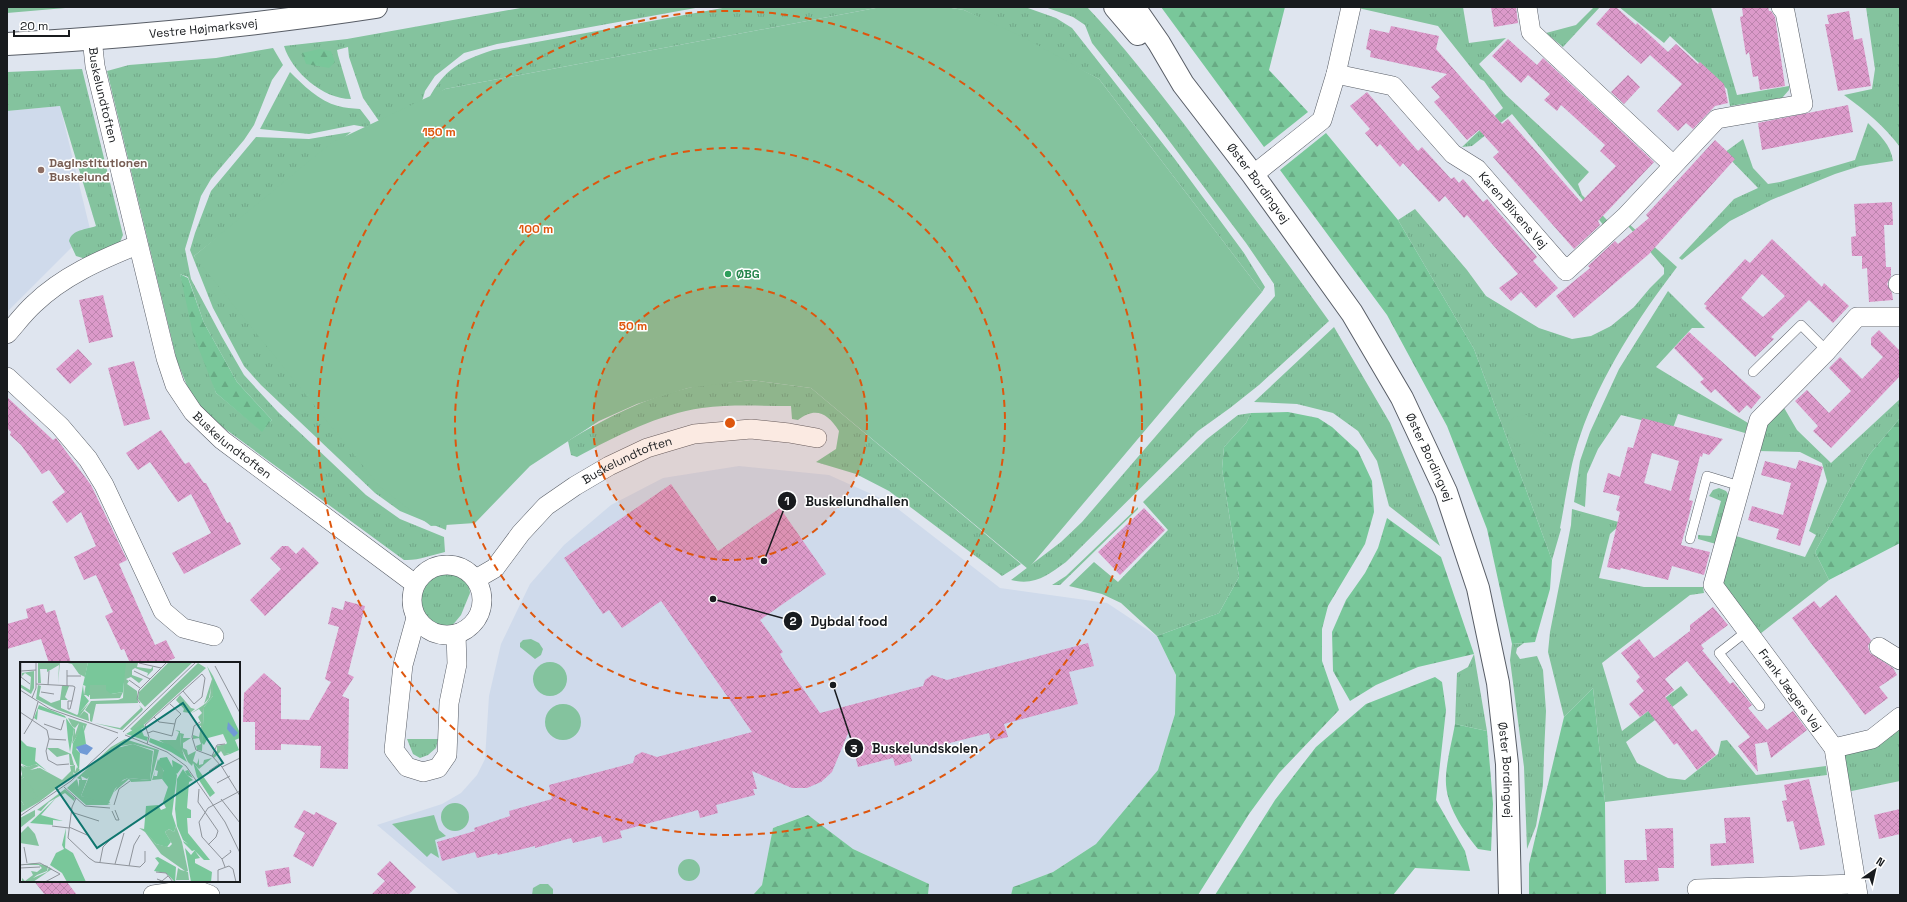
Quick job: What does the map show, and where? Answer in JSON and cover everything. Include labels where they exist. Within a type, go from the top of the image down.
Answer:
[{"type":"street","name":"Vestre Højmarksvej","points":[[7,44],[204,29],[304,18],[376,7]]},
{"type":"street","name":"Øster Bordingvej","points":[[1115,7],[1183,84],[1253,175],[1352,312],[1402,398],[1446,492],[1478,588],[1498,683],[1507,764],[1510,895]]},
{"type":"street","name":"Øster Bordingvej","points":[[1134,7],[1183,84]]},
{"type":"street","points":[[1253,175],[1322,120],[1336,74],[1351,7]]},
{"type":"street","points":[[1527,7],[1531,32],[1672,164]]},
{"type":"street","name":"Karen Blixens Vej","points":[[1336,74],[1393,86],[1453,154],[1477,169],[1566,271],[1626,216],[1672,164],[1718,118],[1803,104],[1785,12],[1781,7]]},
{"type":"street","name":"Buskelundtoften","points":[[92,38],[97,73],[137,245],[166,358],[175,385],[193,412],[222,440],[415,584]]},
{"type":"street","points":[[7,334],[34,303],[68,277],[100,260],[137,245]]},
{"type":"street","name":"Frank Jægers Vej","points":[[1697,889],[1857,890],[1834,748],[1713,585],[1760,420],[1827,351],[1857,317],[1900,317]]},
{"type":"street","points":[[7,377],[60,426],[88,459],[104,485],[163,611],[183,628],[214,636]]},
{"type":"street","name":"Buskelundtoften","points":[[476,579],[495,568],[521,533],[546,506],[602,470],[647,448],[694,434],[751,429],[817,438]]},
{"type":"street","points":[[444,564],[456,566],[468,571],[476,579],[482,592],[482,606],[477,619],[468,629],[456,634],[444,635],[433,633],[423,627],[416,618],[411,601],[415,584],[427,570],[444,564]]},
{"type":"street","points":[[416,618],[403,665],[394,750],[407,767],[423,772],[438,768],[448,755],[449,703],[457,664],[456,634]]},
{"type":"street","points":[[1880,647],[1900,660]]},
{"type":"street","points":[[1834,748],[1872,738],[1900,717]]},
{"type":"street","points":[[153,895],[194,889],[210,895]]},
{"type":"lane","points":[[1753,372],[1801,325],[1827,351]]},
{"type":"lane","points":[[1690,539],[1707,476],[1740,486]]},
{"type":"lane","points":[[1747,631],[1719,652],[1760,706]]},
{"type":"shaded area","name":"Daginstitutionen Buskelund","points":[[60,106],[90,229],[7,312],[7,111]]},
{"type":"shaded area","points":[[739,466],[829,475],[889,502],[1000,588],[1107,603],[1157,636],[1176,675],[1175,714],[1158,770],[1099,842],[1053,872],[1013,887],[1011,895],[928,895],[929,884],[853,849],[807,815],[773,828],[762,885],[753,895],[460,895],[377,825],[442,804],[461,793],[477,775],[485,759],[489,696],[501,644],[530,584],[564,545],[611,505],[663,478]]},
{"type":"green space","points":[[7,7],[77,7],[7,13]]},
{"type":"green space","points":[[526,7],[701,7],[497,44],[464,53],[435,76],[425,91],[418,116],[381,124],[363,98],[349,57],[348,47],[337,50],[351,99],[340,98],[330,94],[310,82],[294,65],[284,46],[347,39]]},
{"type":"green space","points":[[728,7],[881,7],[445,89],[428,100],[441,80],[454,67],[471,58],[493,50]]},
{"type":"green space","name":"ØBG","points":[[881,7],[945,7],[964,10],[1021,36],[1099,79],[1262,292],[1028,569],[811,388],[751,380],[688,388],[637,404],[599,421],[530,466],[475,523],[431,526],[380,487],[194,256],[331,143],[445,89]]},
{"type":"green space","points":[[945,7],[1025,7],[1056,18],[1072,28],[1174,158],[1244,253],[1265,287],[1262,292],[1099,79],[964,10]]},
{"type":"green space","points":[[1045,7],[1087,7],[1113,35],[1184,124],[1329,321],[1259,385],[1198,431],[1066,562],[1047,575],[1027,582],[1011,580],[1061,542],[1082,522],[1275,296],[1274,284],[1246,243],[1152,118],[1092,43],[1085,25],[1073,17]]},
{"type":"green space","points":[[1161,7],[1285,7],[1269,70],[1308,112],[1264,147]]},
{"type":"green space","points":[[1358,7],[1463,7],[1469,43],[1506,38],[1479,64],[1506,95],[1589,172],[1578,184],[1582,195],[1609,222],[1605,227],[1512,114],[1472,146],[1462,147],[1503,108],[1484,81],[1480,79],[1438,26]]},
{"type":"green space","points":[[1594,7],[1600,7],[1563,47],[1546,33],[1576,25]]},
{"type":"green space","points":[[1619,7],[1711,7],[1737,95],[1789,86],[1789,90],[1782,98],[1730,106],[1727,89],[1670,36],[1664,43]]},
{"type":"green space","points":[[1866,7],[1900,7],[1900,147],[1874,119],[1844,95],[1872,89],[1875,69]]},
{"type":"green space","points":[[273,48],[283,65],[272,80],[254,125],[244,140],[211,179],[201,196],[185,249],[191,279],[244,375],[278,412],[366,495],[400,519],[444,537],[445,552],[419,559],[404,560],[206,415],[188,388],[177,361],[107,71],[129,65],[216,58]],"holes":[[[180,274],[188,277],[204,323],[237,382],[272,420],[262,431],[216,393]]]},
{"type":"green space","points":[[319,49],[331,51],[335,62],[329,68],[306,64],[302,53]]},
{"type":"green space","points":[[82,69],[123,235],[120,242],[86,259],[76,256],[69,241],[76,232],[96,226],[60,106],[7,111],[7,72]]},
{"type":"green space","points":[[290,72],[306,87],[331,104],[341,107],[360,109],[370,122],[371,128],[354,125],[309,134],[260,129]]},
{"type":"green space","points":[[1868,123],[1887,145],[1893,161],[1860,166],[1835,174],[1771,200],[1730,221],[1682,260],[1679,258],[1734,199],[1758,188],[1724,153],[1743,139],[1753,168],[1768,184],[1780,182],[1855,160]]},
{"type":"green space","points":[[351,132],[194,256],[450,500],[446,530],[400,511],[375,493],[261,385],[244,366],[213,308],[190,250],[211,191],[256,137],[309,139]]},
{"type":"green space","points":[[1326,133],[1398,220],[1474,349],[1552,560],[1550,589],[1535,642],[1512,644],[1487,529],[1447,426],[1387,315],[1280,170]]},
{"type":"green space","points":[[1415,209],[1467,270],[1486,296],[1539,328],[1572,339],[1591,336],[1611,326],[1634,307],[1664,274],[1664,268],[1628,226],[1629,224],[1677,267],[1648,306],[1622,348],[1589,413],[1580,436],[1568,481],[1561,529],[1552,560],[1474,349],[1398,220]]},
{"type":"green space","points":[[180,274],[188,278],[204,323],[237,382],[272,420],[262,432],[216,393],[193,334]]},
{"type":"green space","points":[[1668,291],[1705,328],[1692,328],[1656,367],[1748,423],[1745,433],[1678,414],[1673,428],[1621,415],[1598,449],[1587,474],[1585,507],[1574,502],[1580,461],[1590,432],[1619,369]]},
{"type":"green space","points":[[1334,327],[1390,423],[1440,546],[1389,506],[1377,461],[1358,431],[1333,413],[1297,404],[1254,402]]},
{"type":"green space","points":[[751,380],[811,388],[1021,564],[1002,576],[889,491],[856,474],[816,462],[836,449],[839,431],[826,416],[821,414],[810,413],[798,420],[792,419],[791,406],[724,406],[686,411],[637,427],[577,457],[571,455],[568,441],[596,424],[641,403],[672,392],[696,386]]},
{"type":"green space","points":[[1900,399],[1900,418],[1869,455],[1815,552],[1829,580],[1760,634],[1721,582],[1736,536],[1805,557],[1816,535],[1809,531],[1827,481],[1822,463],[1800,452],[1758,451],[1767,420],[1783,406],[1797,430],[1831,463]]},
{"type":"green space","points":[[1288,412],[1318,418],[1332,427],[1358,451],[1372,481],[1374,512],[1365,544],[1328,606],[1322,629],[1322,661],[1339,710],[1279,773],[1249,814],[1198,895],[1011,895],[1013,887],[1053,872],[1096,844],[1158,770],[1175,714],[1176,675],[1157,636],[1219,613],[1239,577],[1222,469],[1224,447],[1246,423],[1251,413]]},
{"type":"green space","points":[[1251,413],[1246,423],[1224,447],[1222,469],[1239,577],[1219,613],[1157,636],[1121,603],[1102,594],[1069,586],[1094,562],[1118,582],[1168,530],[1143,502],[1207,439],[1238,415]]},
{"type":"green space","points":[[1527,415],[1535,427],[1551,438],[1551,443],[1520,444],[1510,437],[1507,426],[1514,417]]},
{"type":"green space","points":[[1900,418],[1900,543],[1829,580],[1815,552],[1869,455]]},
{"type":"green space","points":[[1719,488],[1726,491],[1730,497],[1716,544],[1698,539],[1698,535],[1711,536],[1721,501],[1709,496],[1713,490]]},
{"type":"green space","points":[[1138,507],[1138,509],[1060,585],[1052,585],[1066,576]]},
{"type":"green space","points":[[1572,509],[1622,523],[1610,534],[1599,578],[1644,587],[1703,587],[1704,593],[1690,595],[1602,663],[1622,731],[1681,686],[1688,695],[1626,742],[1637,763],[1668,778],[1685,780],[1718,754],[1721,741],[1727,740],[1756,775],[1826,766],[1827,775],[1605,802],[1593,688],[1564,717],[1548,652],[1550,632],[1571,525]]},
{"type":"green space","points":[[1387,518],[1441,557],[1474,654],[1418,667],[1376,685],[1350,701],[1333,671],[1332,632],[1346,600],[1365,573],[1378,548]]},
{"type":"green space","points":[[443,572],[457,572],[469,585],[470,593],[461,615],[451,627],[442,629],[435,627],[427,621],[421,608],[419,595],[428,580]]},
{"type":"green space","points":[[531,639],[539,643],[543,649],[541,655],[535,659],[520,647],[520,643],[523,640]]},
{"type":"green space","points":[[1524,643],[1517,648],[1516,653],[1520,659],[1537,656],[1543,670],[1546,711],[1543,785],[1536,826],[1527,849],[1524,767],[1510,660],[1512,644]]},
{"type":"green space","points":[[1474,654],[1487,731],[1455,724],[1457,673],[1468,667]]},
{"type":"green space","points":[[547,662],[553,662],[557,663],[564,669],[567,679],[566,686],[560,693],[553,696],[547,696],[543,695],[536,689],[533,682],[533,676],[534,672],[540,665]]},
{"type":"green space","points":[[1435,677],[1442,682],[1446,710],[1436,800],[1465,851],[1470,871],[1415,868],[1393,895],[1215,895],[1275,800],[1316,747],[1366,704]]},
{"type":"green space","points":[[1593,688],[1605,802],[1606,895],[1529,895],[1529,864],[1564,717]]},
{"type":"green space","points":[[567,704],[576,709],[580,715],[580,729],[576,735],[567,740],[559,740],[550,735],[546,729],[545,718],[550,709],[556,705]]},
{"type":"green space","points":[[1455,724],[1487,731],[1493,804],[1491,851],[1478,849],[1460,824],[1448,796],[1446,776],[1448,757]]},
{"type":"green space","points":[[1900,727],[1900,781],[1847,792],[1841,756]]},
{"type":"green space","points":[[407,739],[438,739],[436,748],[428,755],[420,758],[413,754]]},
{"type":"green space","points":[[455,803],[465,807],[469,817],[465,827],[455,831],[445,827],[441,817],[445,807]]},
{"type":"green space","points":[[434,815],[439,830],[446,836],[435,840],[439,858],[431,853],[427,857],[392,824]]},
{"type":"green space","points":[[808,815],[853,849],[929,884],[928,895],[753,895],[762,885],[773,828]]},
{"type":"green space","points":[[689,859],[697,862],[700,870],[697,878],[689,881],[681,878],[678,870],[681,862]]},
{"type":"green space","points":[[540,884],[548,884],[553,889],[553,895],[532,895],[533,888]]},
{"type":"building","points":[[1491,7],[1516,7],[1518,23],[1494,27]]},
{"type":"building","points":[[1611,7],[1616,7],[1636,25],[1637,23],[1668,52],[1676,44],[1698,64],[1700,62],[1724,84],[1728,103],[1715,106],[1693,129],[1686,123],[1678,131],[1657,111],[1682,84],[1650,55],[1641,64],[1596,24]]},
{"type":"building","points":[[1742,7],[1768,7],[1769,11],[1771,11],[1775,17],[1785,86],[1760,90],[1758,76],[1753,77],[1749,52],[1746,55],[1740,17],[1743,16]]},
{"type":"building","points":[[1849,11],[1854,40],[1862,38],[1871,86],[1838,91],[1825,24],[1829,24],[1827,15]]},
{"type":"building","points":[[1391,26],[1439,36],[1436,49],[1502,124],[1508,119],[1581,202],[1616,166],[1600,151],[1605,145],[1561,105],[1557,111],[1544,100],[1550,94],[1528,75],[1521,83],[1492,56],[1508,39],[1537,65],[1543,58],[1654,162],[1598,221],[1600,225],[1574,249],[1493,157],[1499,152],[1479,130],[1467,140],[1434,102],[1440,97],[1431,87],[1447,74],[1370,57],[1371,51],[1366,49],[1370,29],[1389,33]]},
{"type":"building","points":[[1628,75],[1640,87],[1624,104],[1611,92]]},
{"type":"building","points":[[1367,92],[1418,151],[1422,147],[1451,179],[1454,177],[1459,183],[1463,179],[1483,202],[1487,199],[1537,257],[1533,261],[1558,288],[1536,308],[1521,292],[1511,301],[1499,288],[1518,274],[1467,215],[1464,218],[1445,196],[1439,202],[1403,163],[1400,167],[1380,144],[1377,147],[1365,133],[1370,129],[1350,106]]},
{"type":"building","points":[[1848,105],[1853,132],[1762,150],[1758,123]]},
{"type":"building","points":[[1715,140],[1735,159],[1649,254],[1574,318],[1556,296],[1590,268],[1588,266],[1615,241],[1618,244],[1649,218],[1646,215]]},
{"type":"building","points":[[1892,202],[1893,225],[1884,225],[1886,267],[1891,267],[1891,276],[1887,284],[1892,293],[1893,300],[1869,302],[1867,268],[1862,269],[1862,256],[1852,256],[1851,237],[1856,236],[1854,204]]},
{"type":"building","points":[[1772,239],[1822,287],[1824,283],[1849,306],[1833,323],[1809,300],[1771,337],[1774,339],[1755,357],[1705,308],[1707,306],[1704,304],[1745,259],[1750,263]],"holes":[[[1762,274],[1785,296],[1763,317],[1741,298]]]},
{"type":"building","points":[[103,295],[113,337],[89,343],[79,300]]},
{"type":"building","points":[[1879,330],[1900,351],[1900,376],[1831,448],[1813,431],[1818,426],[1795,401],[1807,390],[1829,413],[1851,391],[1829,368],[1840,357],[1862,379],[1883,357],[1871,345],[1871,338]]},
{"type":"building","points":[[1689,332],[1761,397],[1751,409],[1747,405],[1739,413],[1715,389],[1711,393],[1700,382],[1704,379],[1674,348]]},
{"type":"building","points":[[78,349],[92,364],[70,384],[56,369]]},
{"type":"building","points":[[134,361],[150,419],[124,426],[108,368]]},
{"type":"building","points":[[7,397],[53,440],[56,438],[91,485],[127,560],[119,564],[155,645],[166,640],[175,658],[166,662],[130,662],[124,649],[121,650],[105,616],[113,612],[96,575],[84,580],[74,557],[96,546],[81,512],[67,523],[52,502],[65,492],[49,470],[42,474],[21,445],[10,435],[11,432],[7,428]]},
{"type":"building","points":[[1642,418],[1723,439],[1709,455],[1703,453],[1702,457],[1700,456],[1689,500],[1693,501],[1681,545],[1710,552],[1704,575],[1672,566],[1668,580],[1621,568],[1620,570],[1607,567],[1620,512],[1616,510],[1620,496],[1603,492],[1608,473],[1620,477],[1628,447],[1633,448]],"holes":[[[1652,453],[1679,461],[1671,491],[1644,483]]]},
{"type":"building","points":[[161,430],[185,464],[189,462],[204,483],[206,483],[227,523],[230,522],[241,544],[184,574],[172,553],[211,533],[191,494],[178,502],[150,462],[138,470],[126,453]]},
{"type":"building","points":[[1799,460],[1823,467],[1800,546],[1776,539],[1779,529],[1748,520],[1752,506],[1783,515],[1791,483],[1761,475],[1765,461],[1796,469]]},
{"type":"building","points":[[671,484],[718,551],[780,508],[826,574],[760,620],[783,652],[780,654],[785,663],[820,713],[923,686],[925,680],[932,675],[947,680],[1088,643],[1094,666],[1069,672],[1078,704],[1004,724],[1008,737],[991,741],[989,733],[910,753],[912,761],[895,766],[893,758],[858,767],[849,731],[832,772],[821,782],[807,788],[792,788],[752,771],[757,789],[753,789],[755,795],[716,805],[718,813],[700,818],[698,810],[620,831],[622,838],[603,843],[601,836],[573,843],[571,838],[535,848],[535,846],[498,855],[497,853],[477,858],[475,852],[442,861],[437,842],[475,831],[474,828],[510,816],[509,811],[552,799],[549,785],[633,763],[635,756],[642,752],[657,757],[752,732],[661,601],[622,628],[609,610],[603,614],[564,558]]},
{"type":"building","points":[[1144,508],[1165,530],[1120,575],[1098,552]]},
{"type":"building","points":[[282,546],[288,546],[296,554],[303,547],[319,563],[265,616],[250,600],[281,569],[270,558]]},
{"type":"building","points":[[1836,595],[1871,640],[1868,646],[1870,653],[1893,668],[1897,675],[1879,687],[1888,698],[1865,715],[1792,618],[1814,601],[1820,608]]},
{"type":"building","points":[[345,601],[365,606],[348,674],[354,677],[342,696],[349,699],[348,769],[320,768],[321,746],[281,744],[281,750],[255,750],[255,722],[243,722],[244,693],[264,673],[281,688],[281,719],[309,720],[331,682],[325,679],[339,627],[328,624],[332,607],[343,610]]},
{"type":"building","points":[[43,604],[46,613],[55,610],[71,662],[49,662],[41,639],[7,649],[7,624],[28,618],[26,609]]},
{"type":"building","points":[[1713,607],[1728,625],[1701,645],[1704,649],[1702,650],[1730,684],[1733,682],[1752,705],[1748,708],[1767,730],[1793,711],[1807,730],[1771,758],[1767,742],[1755,744],[1758,772],[1738,746],[1750,737],[1687,661],[1665,679],[1674,690],[1665,697],[1692,732],[1696,729],[1716,755],[1697,770],[1677,743],[1674,745],[1648,711],[1640,717],[1629,704],[1644,691],[1636,681],[1640,677],[1621,653],[1639,639],[1654,658],[1690,631],[1690,625]]},
{"type":"building","points":[[1809,779],[1825,845],[1800,850],[1793,821],[1787,822],[1782,801],[1787,800],[1784,785]]},
{"type":"building","points":[[1900,809],[1900,834],[1879,839],[1874,815]]},
{"type":"building","points":[[304,810],[314,815],[316,812],[337,823],[313,867],[293,856],[305,833],[294,827]]},
{"type":"building","points":[[1750,817],[1754,863],[1711,866],[1710,844],[1726,843],[1724,818]]},
{"type":"building","points":[[1673,828],[1674,868],[1658,868],[1659,881],[1625,883],[1624,860],[1647,860],[1645,829]]},
{"type":"building","points":[[390,861],[416,887],[408,895],[371,895],[385,881],[377,874]]},
{"type":"building","points":[[289,867],[291,883],[268,887],[265,871]]},
{"type":"building","points":[[35,882],[67,882],[77,895],[45,895]]},
{"type":"place","name":"Daginstitutionen Buskelund","points":[[41,170]]},
{"type":"place","name":"ØBG","points":[[728,274]]},
{"type":"place","name":"Buskelundhallen","points":[[764,561]]},
{"type":"place","name":"Dybdal food","points":[[713,599]]},
{"type":"place","name":"Buskelundskolen","points":[[833,685]]}]
